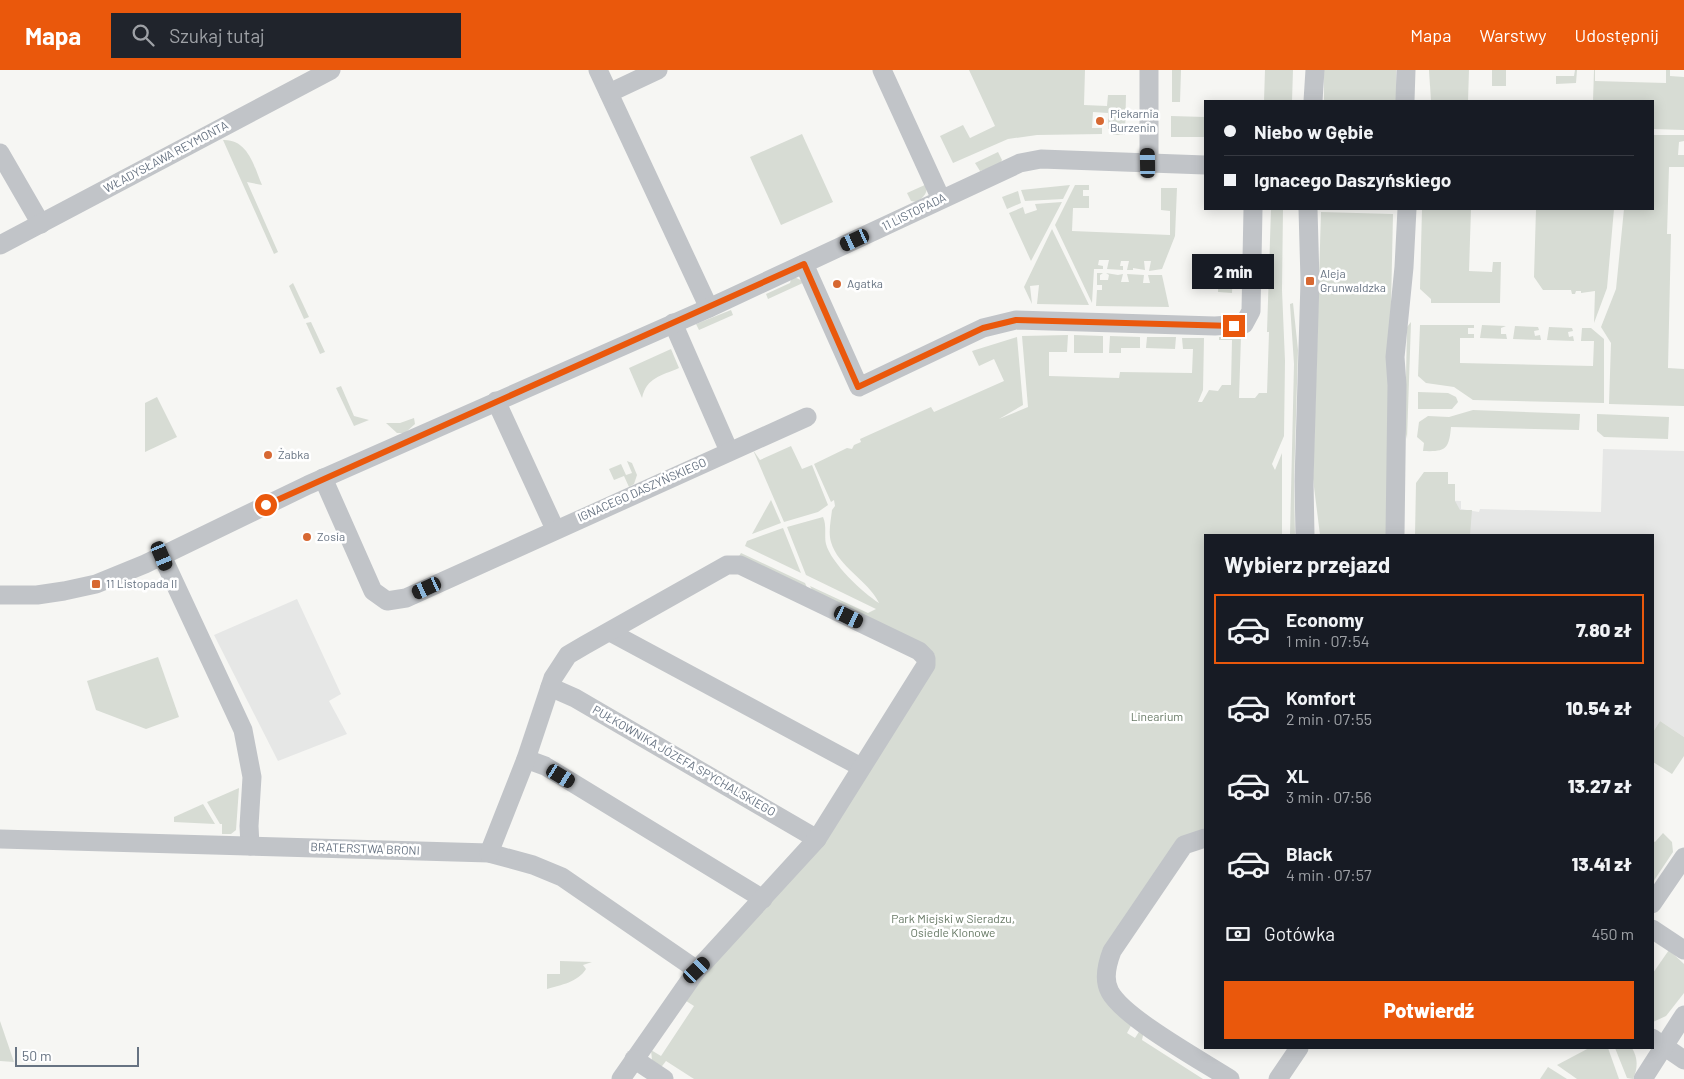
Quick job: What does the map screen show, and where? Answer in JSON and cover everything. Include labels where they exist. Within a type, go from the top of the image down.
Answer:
[{"type":"street","name":"WŁADYSŁAWA REYMONTA","points":[[0,245],[332,70]]},
{"type":"street","points":[[598,70],[709,308]]},
{"type":"street","points":[[609,93],[658,70]]},
{"type":"street","points":[[882,70],[940,199]]},
{"type":"street","points":[[1148,163],[1149,70]]},
{"type":"street","points":[[1312,100],[1315,70]]},
{"type":"street","points":[[1405,100],[1406,70]]},
{"type":"street","points":[[0,153],[41,224]]},
{"type":"street","name":"11 LISTOPADA","points":[[0,595],[37,595],[96,584],[162,556],[323,478],[709,308],[1003,169],[1041,159],[1204,165]]},
{"type":"street","points":[[804,264],[858,387],[983,328],[1016,320],[1215,326],[1244,324],[1250,311],[1253,210]]},
{"type":"street","points":[[1305,534],[1304,481],[1310,281],[1308,210]]},
{"type":"street","points":[[1395,534],[1397,385],[1395,357],[1407,210]]},
{"type":"street","points":[[673,323],[730,451]]},
{"type":"street","points":[[496,401],[555,529]]},
{"type":"street","name":"IGNACEGO DASZYŃSKIEGO","points":[[323,478],[373,592],[387,601],[406,598],[555,529],[807,417]]},
{"type":"street","points":[[162,556],[243,730],[252,777],[249,826],[250,846]]},
{"type":"street","points":[[489,853],[526,759],[556,670],[568,655],[723,567],[736,564],[919,651],[926,658],[926,665],[817,839],[697,970],[621,1079]]},
{"type":"street","points":[[610,632],[861,766]]},
{"type":"street","name":"PUŁKOWNIKA JÓZEFA SPYCHALSKIEGO","points":[[550,687],[584,703],[817,839]]},
{"type":"street","points":[[526,759],[545,766],[763,899]]},
{"type":"street","points":[[1204,838],[1184,845],[1112,951],[1107,975],[1109,991],[1122,1009],[1230,1079]]},
{"type":"street","name":"BRATERSTWA BRONI","points":[[0,839],[489,853],[533,865],[562,877],[697,970]]},
{"type":"street","points":[[1654,901],[1684,858]]},
{"type":"street","points":[[1654,930],[1684,950]]},
{"type":"street","points":[[1643,1079],[1658,1042],[1684,1015]]},
{"type":"street","points":[[1658,1042],[1684,1060]]},
{"type":"street","points":[[1278,1079],[1298,1049]]},
{"type":"street","points":[[634,1059],[664,1079]]},
{"type":"shaded area","points":[[1603,449],[1684,451],[1684,737],[1660,721],[1654,730],[1654,534],[1439,534],[1439,500],[1461,501],[1461,509],[1479,512],[1480,509],[1601,512]]},
{"type":"shaded area","points":[[297,599],[341,694],[329,701],[347,734],[278,761],[214,635]]},
{"type":"green space","points":[[969,70],[1085,70],[1084,105],[1107,106],[1108,95],[1126,95],[1125,135],[1113,135],[1114,129],[1108,129],[1108,113],[1093,112],[1092,128],[1102,128],[1102,134],[1037,135],[1008,139],[953,163],[940,136],[963,125],[970,138],[995,126]]},
{"type":"green space","points":[[1172,70],[1181,70],[1180,102],[1172,102]]},
{"type":"green space","points":[[1265,70],[1293,70],[1292,100],[1264,100]]},
{"type":"green space","points":[[1324,70],[1396,70],[1396,100],[1324,100]]},
{"type":"green space","points":[[1429,70],[1469,70],[1468,100],[1431,100]]},
{"type":"green space","points":[[1492,70],[1506,70],[1506,86],[1492,86]]},
{"type":"green space","points":[[1575,70],[1577,70],[1576,83],[1556,84],[1556,76],[1574,76]]},
{"type":"green space","points":[[1594,70],[1595,81],[1666,83],[1666,70],[1670,70],[1670,76],[1684,77],[1684,130],[1654,129],[1654,100],[1593,100]]},
{"type":"green space","points":[[1171,116],[1204,117],[1204,137],[1171,137]]},
{"type":"green space","points":[[802,134],[833,202],[781,225],[750,157]]},
{"type":"green space","points":[[1654,135],[1684,135],[1684,141],[1679,142],[1678,155],[1684,155],[1684,167],[1669,167],[1667,234],[1671,234],[1668,368],[1684,369],[1684,406],[1609,404],[1611,343],[1601,327],[1616,289],[1624,210],[1654,210]]},
{"type":"green space","points":[[223,140],[239,144],[253,162],[262,185],[247,182],[278,252],[274,254]]},
{"type":"green space","points":[[998,152],[1002,160],[999,165],[980,171],[975,163]]},
{"type":"green space","points":[[927,184],[926,192],[922,198],[917,202],[911,201],[907,193]]},
{"type":"green space","points":[[1070,185],[1063,199],[1025,201],[1021,190]]},
{"type":"green space","points":[[1075,185],[1089,185],[1089,190],[1083,190],[1083,196],[1089,196],[1089,208],[1073,208],[1072,231],[1170,235],[1170,211],[1161,210],[1161,188],[1177,188],[1175,236],[1162,269],[1149,271],[1151,261],[1144,261],[1145,270],[1133,268],[1133,270],[1127,270],[1129,261],[1121,261],[1120,266],[1123,266],[1123,270],[1107,269],[1109,260],[1099,260],[1098,265],[1103,266],[1103,269],[1094,269],[1092,303],[1055,225]]},
{"type":"green space","points":[[1018,191],[1021,203],[1007,209],[1002,197]]},
{"type":"green space","points":[[1062,202],[1031,261],[1009,213],[1023,207],[1025,214],[1037,210],[1035,204]]},
{"type":"green space","name":"Park Miejski w Sieradzu, Osiedle Klonowe","points":[[1271,210],[1283,210],[1284,436],[1272,464],[1275,470],[1282,453],[1282,534],[1204,534],[1204,832],[1101,970],[1133,1022],[1127,1033],[1135,1038],[1142,1027],[1144,1031],[1142,1040],[1203,1079],[694,1079],[666,1061],[659,1070],[652,1060],[651,1050],[661,1056],[694,1006],[683,999],[779,892],[935,662],[935,655],[930,649],[814,594],[810,586],[868,613],[876,609],[806,575],[787,527],[823,517],[826,544],[834,560],[857,585],[879,603],[868,587],[846,566],[835,551],[830,534],[832,510],[835,506],[834,500],[831,502],[814,464],[847,448],[852,449],[854,445],[861,442],[860,439],[931,407],[934,412],[1004,381],[994,359],[979,366],[972,351],[1017,337],[1023,405],[999,419],[1028,407],[1022,336],[1068,335],[1067,352],[1049,352],[1049,376],[1119,378],[1120,372],[1192,373],[1193,349],[1183,349],[1182,338],[1204,338],[1203,390],[1198,402],[1202,402],[1209,390],[1218,391],[1222,385],[1231,385],[1232,340],[1219,340],[1219,337],[1241,337],[1239,398],[1255,398],[1259,393],[1267,393],[1269,332],[1267,332]]},
{"type":"green space","points":[[1422,210],[1471,210],[1469,271],[1492,272],[1493,262],[1501,262],[1500,303],[1431,303],[1431,299],[1420,289]]},
{"type":"green space","points":[[1536,210],[1614,210],[1607,288],[1594,323],[1595,291],[1581,293],[1581,291],[1576,291],[1575,294],[1572,294],[1571,290],[1543,290],[1534,277]]},
{"type":"green space","points":[[1321,212],[1393,214],[1386,534],[1320,534],[1313,479]]},
{"type":"green space","points":[[1052,229],[1089,305],[1037,304],[1039,285],[1030,286],[1032,304],[1024,287]]},
{"type":"green space","points":[[1219,260],[1233,261],[1232,293],[1218,292]]},
{"type":"green space","points":[[1097,273],[1103,273],[1100,275],[1100,280],[1108,280],[1109,275],[1106,273],[1123,274],[1121,282],[1129,282],[1127,274],[1144,275],[1143,283],[1150,283],[1148,275],[1162,275],[1169,307],[1096,306],[1097,290],[1102,290],[1102,285],[1097,285]]},
{"type":"green space","points":[[792,276],[805,282],[768,299],[766,294],[790,283]]},
{"type":"green space","points":[[293,283],[309,317],[304,319],[289,286]]},
{"type":"green space","points":[[1293,303],[1298,350],[1294,481],[1295,534],[1290,534],[1294,364],[1290,304]]},
{"type":"green space","points":[[731,310],[733,315],[699,330],[696,324]]},
{"type":"green space","points":[[311,322],[325,352],[320,354],[306,323]]},
{"type":"green space","points":[[1411,322],[1407,439],[1405,429],[1407,327]]},
{"type":"green space","points":[[1420,325],[1474,325],[1474,328],[1468,328],[1468,334],[1474,334],[1474,338],[1460,338],[1460,363],[1593,366],[1594,341],[1581,341],[1582,328],[1591,328],[1604,339],[1604,403],[1473,400],[1454,387],[1426,383],[1418,376]]},
{"type":"green space","points":[[1482,325],[1506,326],[1501,328],[1501,334],[1506,334],[1507,339],[1480,338]]},
{"type":"green space","points":[[1515,326],[1538,327],[1539,330],[1534,331],[1535,336],[1540,335],[1541,340],[1513,339]]},
{"type":"green space","points":[[1549,327],[1572,328],[1573,331],[1568,332],[1569,337],[1573,336],[1574,341],[1547,340]]},
{"type":"green space","points":[[1074,335],[1103,336],[1103,353],[1074,353]]},
{"type":"green space","points":[[1110,336],[1140,337],[1140,348],[1121,348],[1121,353],[1109,353]]},
{"type":"green space","points":[[1147,337],[1176,337],[1175,349],[1146,348]]},
{"type":"green space","points":[[671,349],[679,368],[651,381],[644,391],[642,398],[629,368]]},
{"type":"green space","points":[[341,386],[354,416],[369,420],[354,426],[336,388]]},
{"type":"green space","points":[[1418,392],[1448,393],[1456,397],[1458,402],[1452,409],[1418,409]]},
{"type":"green space","points":[[157,397],[177,437],[145,452],[145,403]]},
{"type":"green space","points":[[1473,410],[1580,414],[1579,430],[1451,427],[1449,440],[1445,448],[1437,451],[1423,451],[1424,443],[1417,437],[1419,422],[1428,416],[1449,417]]},
{"type":"green space","points":[[1597,414],[1669,417],[1668,439],[1604,437],[1597,431]]},
{"type":"green space","points":[[414,418],[415,424],[405,433],[397,433],[386,423],[400,423]]},
{"type":"green space","points":[[791,446],[802,469],[812,465],[828,505],[818,512],[784,522],[753,450],[760,460]]},
{"type":"green space","points":[[627,461],[632,463],[637,475],[634,484],[629,487],[624,476],[614,480],[609,469],[621,464],[626,475],[632,473]]},
{"type":"green space","points":[[1424,472],[1448,472],[1448,484],[1455,484],[1455,501],[1460,510],[1472,510],[1470,534],[1415,534],[1416,483]]},
{"type":"green space","points":[[771,500],[781,523],[752,534]]},
{"type":"green space","points":[[783,528],[801,573],[745,546],[747,541]]},
{"type":"green space","points":[[741,553],[805,583],[809,592],[738,558]]},
{"type":"green space","points":[[158,657],[179,717],[146,729],[96,710],[87,681]]},
{"type":"green space","points":[[1660,721],[1684,737],[1684,756],[1672,774],[1654,763],[1654,730]]},
{"type":"green space","points":[[239,788],[236,830],[231,834],[222,834],[222,824],[220,824],[207,802]]},
{"type":"green space","points":[[203,804],[215,824],[174,822],[174,817]]},
{"type":"green space","points":[[1663,833],[1672,842],[1673,852],[1654,880],[1654,842]]},
{"type":"green space","points":[[1669,950],[1684,964],[1684,993],[1666,1016],[1654,1022],[1654,972]]},
{"type":"green space","points":[[560,961],[592,962],[583,965],[586,969],[574,980],[547,989],[547,974],[560,974]]},
{"type":"green space","points":[[0,1021],[14,1062],[0,1061]]},
{"type":"green space","points":[[1587,1049],[1608,1049],[1619,1079],[1577,1079],[1557,1065]]},
{"type":"green space","points":[[1615,1049],[1632,1049],[1637,1063],[1636,1071],[1633,1079],[1627,1078]]},
{"type":"green space","points":[[1548,1067],[1567,1079],[1540,1079]]},
{"type":"place","name":"Piekarnia Burzenin","points":[[1100,121]]},
{"type":"place","name":"Aleja Grunwaldzka","points":[[1310,281]]},
{"type":"place","name":"Agatka","points":[[837,284]]},
{"type":"place","name":"Żabka","points":[[268,455]]},
{"type":"place","name":"Zosia","points":[[307,537]]},
{"type":"place","name":"11 Listopada II","points":[[96,584]]},
{"type":"route","points":[[266,505],[804,264],[858,387],[983,328],[1016,320],[1035,318],[1234,326]]},
{"type":"park label","name":"Linearium","points":[[1157,717]]}]
